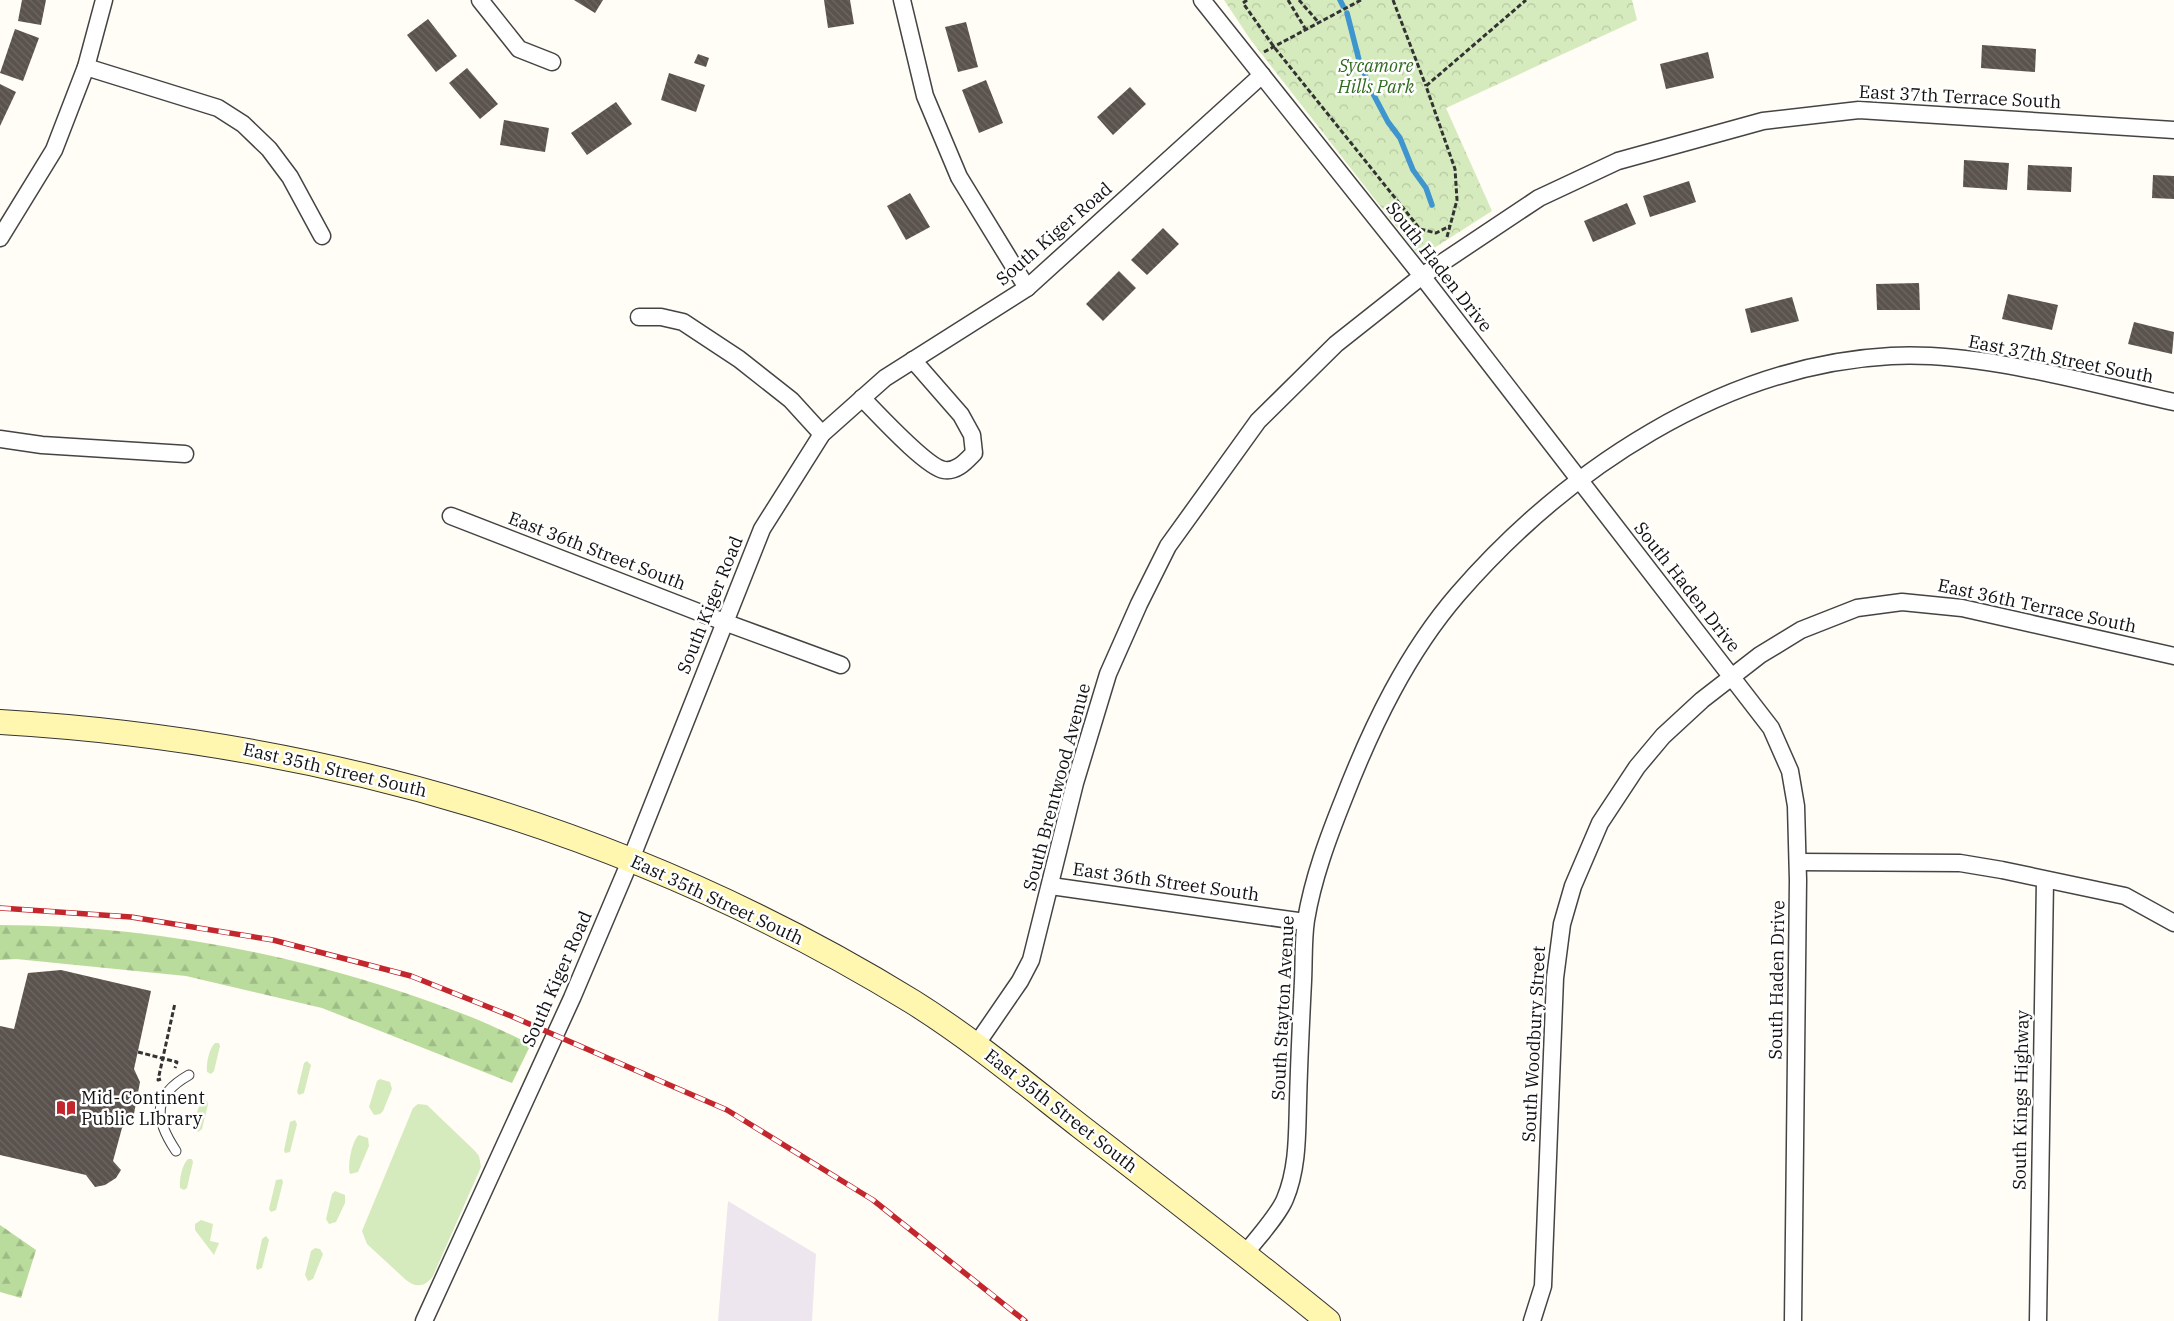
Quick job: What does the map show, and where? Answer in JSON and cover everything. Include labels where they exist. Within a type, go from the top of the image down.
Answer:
[{"type":"main road","name":"East 35th Street South","points":[[0,722],[102,729],[201,742],[332,766],[428,791],[514,817],[631,859],[740,908],[829,953],[915,1003],[976,1045],[1245,1254],[1328,1321]]},
{"type":"street","points":[[0,238],[54,150],[86,67],[104,0]]},
{"type":"street","points":[[480,0],[519,49],[552,62]]},
{"type":"street","points":[[902,0],[925,96],[959,177],[1027,288]]},
{"type":"street","name":"South Haden Drive","points":[[1202,0],[1422,276],[1771,728],[1790,771],[1796,806],[1798,862],[1792,1321]]},
{"type":"street","points":[[86,67],[218,108],[243,124],[269,150],[290,177],[322,236]]},
{"type":"street","name":"South Kiger Road","points":[[424,1321],[572,998],[631,859],[762,529],[822,434],[885,378],[1027,288],[1262,75]]},
{"type":"street","name":"East 37th Terrace South","points":[[1422,276],[1539,198],[1618,161],[1763,122],[1858,110],[2174,130]]},
{"type":"street","name":"South Brentwood Avenue","points":[[976,1045],[1020,981],[1031,960],[1051,886],[1075,783],[1108,674],[1139,604],[1168,546],[1258,422],[1336,344],[1422,276]]},
{"type":"street","points":[[639,317],[661,317],[683,322],[739,359],[791,400],[822,434]]},
{"type":"street","name":"East 37th Street South","points":[[1579,480],[1645,435],[1708,402],[1767,380],[1829,364],[1892,356],[1973,360],[2174,402]]},
{"type":"street","points":[[862,398],[930,464],[946,471],[962,466],[974,453],[972,435],[961,415],[913,360]]},
{"type":"street","points":[[0,439],[42,445],[185,454]]},
{"type":"street","name":"South Stayton Avenue","points":[[1245,1254],[1285,1201],[1296,1156],[1305,922],[1321,856],[1351,781],[1390,693],[1420,645],[1457,595],[1542,510],[1579,480]]},
{"type":"street","name":"East 36th Street South","points":[[451,516],[724,622],[841,665]]},
{"type":"street","name":"East 36th Terrace South","points":[[1732,678],[1760,655],[1800,630],[1857,608],[1902,602],[1962,608],[2174,656]]},
{"type":"street","name":"South Woodbury Street","points":[[1532,1321],[1542,1286],[1555,978],[1562,924],[1573,886],[1600,823],[1637,767],[1663,736],[1702,700],[1732,678]]},
{"type":"street","points":[[1798,862],[1960,863],[2125,896],[2174,923]]},
{"type":"street","name":"South Kings Highway","points":[[2038,1321],[2045,880]]},
{"type":"street","name":"East 36th Street South","points":[[1051,886],[1305,922]]},
{"type":"lane","points":[[176,1151],[166,1135],[160,1120],[161,1104],[166,1092],[189,1075]]},
{"type":"path","points":[[1247,0],[1242,1],[1274,47],[1420,229],[1436,233],[1450,226]]},
{"type":"path","points":[[1288,0],[1306,30]]},
{"type":"path","points":[[1299,0],[1319,23]]},
{"type":"path","points":[[1262,54],[1361,0]]},
{"type":"path","points":[[1393,0],[1455,169],[1457,200],[1447,236]]},
{"type":"path","points":[[1426,86],[1526,0]]},
{"type":"path","points":[[166,1078],[158,1080],[176,1003]]},
{"type":"path","points":[[138,1052],[177,1062],[170,1074]]},
{"type":"path","points":[[137,1101],[147,1103]]},
{"type":"shaded area","points":[[728,1201],[816,1254],[812,1321],[718,1321]]},
{"type":"green space","name":"Sycamore Hills Park","points":[[1224,0],[1632,0],[1637,20],[1446,108],[1492,211],[1420,257],[1250,39]]},
{"type":"green space","points":[[0,925],[59,926],[175,938],[290,960],[403,992],[495,1027],[531,1044],[512,1083],[322,1008],[186,976],[16,959],[0,960]]},
{"type":"green space","points":[[215,1043],[219,1043],[220,1046],[214,1071],[211,1074],[207,1072],[207,1065],[210,1052]]},
{"type":"green space","points":[[307,1061],[311,1065],[304,1093],[299,1095],[297,1092],[304,1063]]},
{"type":"green space","points":[[380,1079],[390,1082],[392,1089],[383,1111],[380,1114],[374,1115],[369,1107],[377,1081]]},
{"type":"green space","points":[[203,1100],[207,1101],[208,1104],[202,1129],[198,1132],[195,1125],[196,1116]]},
{"type":"green space","points":[[418,1104],[427,1105],[475,1151],[479,1156],[481,1167],[433,1276],[427,1282],[420,1285],[406,1280],[367,1244],[362,1231],[413,1108]]},
{"type":"green space","points":[[295,1120],[297,1124],[290,1152],[285,1153],[290,1122]]},
{"type":"green space","points":[[359,1135],[368,1138],[369,1146],[358,1172],[350,1174],[351,1153],[354,1142]]},
{"type":"green space","points":[[188,1159],[192,1159],[193,1162],[187,1188],[184,1190],[180,1188],[180,1181],[183,1168]]},
{"type":"green space","points":[[282,1179],[283,1182],[276,1210],[271,1212],[269,1209],[276,1180]]},
{"type":"green space","points":[[335,1191],[345,1195],[345,1203],[336,1222],[329,1224],[326,1219],[332,1194]]},
{"type":"green space","points":[[201,1220],[213,1224],[210,1241],[219,1243],[214,1255],[195,1230],[195,1224]]},
{"type":"green space","points":[[0,1225],[36,1250],[21,1298],[0,1292]]},
{"type":"green space","points":[[266,1236],[269,1240],[262,1268],[257,1270],[262,1239]]},
{"type":"green space","points":[[315,1248],[320,1249],[323,1254],[313,1279],[308,1281],[305,1275],[311,1251]]},
{"type":"building","points":[[22,0],[46,0],[41,25],[18,21]]},
{"type":"building","points":[[574,0],[603,0],[595,13]]},
{"type":"building","points":[[824,0],[850,0],[854,24],[828,28]]},
{"type":"building","points":[[428,19],[457,56],[436,72],[407,35]]},
{"type":"building","points":[[966,22],[978,67],[958,72],[945,27]]},
{"type":"building","points":[[15,29],[39,38],[23,81],[0,73]]},
{"type":"building","points":[[1982,45],[2036,49],[2035,72],[1981,68]]},
{"type":"building","points":[[1708,52],[1714,78],[1666,89],[1660,64]]},
{"type":"building","points":[[698,54],[709,58],[706,67],[694,63]]},
{"type":"building","points":[[467,68],[498,104],[480,119],[449,83]]},
{"type":"building","points":[[669,73],[705,85],[696,112],[661,100]]},
{"type":"building","points":[[986,80],[1003,123],[979,133],[962,90]]},
{"type":"building","points":[[0,84],[16,92],[0,126]]},
{"type":"building","points":[[1130,87],[1146,104],[1113,135],[1097,117]]},
{"type":"building","points":[[616,102],[632,124],[587,155],[571,133]]},
{"type":"building","points":[[504,120],[549,128],[545,152],[500,145]]},
{"type":"building","points":[[1964,160],[2009,163],[2007,190],[1963,187]]},
{"type":"building","points":[[2028,165],[2072,167],[2071,192],[2027,190]]},
{"type":"building","points":[[2153,175],[2174,176],[2174,199],[2152,198]]},
{"type":"building","points":[[1689,181],[1696,202],[1650,217],[1643,196]]},
{"type":"building","points":[[910,193],[930,227],[906,240],[887,206]]},
{"type":"building","points":[[1627,203],[1636,224],[1593,242],[1584,221]]},
{"type":"building","points":[[1163,228],[1179,244],[1147,275],[1131,260]]},
{"type":"building","points":[[1119,271],[1136,288],[1103,321],[1086,304]]},
{"type":"building","points":[[1919,283],[1920,310],[1877,310],[1876,284]]},
{"type":"building","points":[[2008,294],[2058,305],[2052,330],[2002,319]]},
{"type":"building","points":[[1792,297],[1799,321],[1751,333],[1745,309]]},
{"type":"building","points":[[2134,322],[2174,332],[2172,354],[2128,344]]},
{"type":"building","points":[[61,970],[151,991],[134,1069],[140,1082],[133,1119],[122,1128],[113,1161],[121,1170],[116,1178],[105,1185],[95,1187],[86,1175],[0,1155],[0,1026],[14,1029],[28,973]]},
{"type":"waterway","points":[[1340,0],[1343,6]]},
{"type":"waterway","points":[[1347,13],[1359,60],[1370,88],[1388,122],[1400,138],[1413,170],[1426,188],[1432,205]]},
{"type":"railway","points":[[0,908],[131,917],[273,940],[411,976],[511,1016],[727,1110],[873,1200],[1025,1321]]},
{"type":"place","name":"Mid-Continent Public LIbrary","points":[[66,1108]]}]
